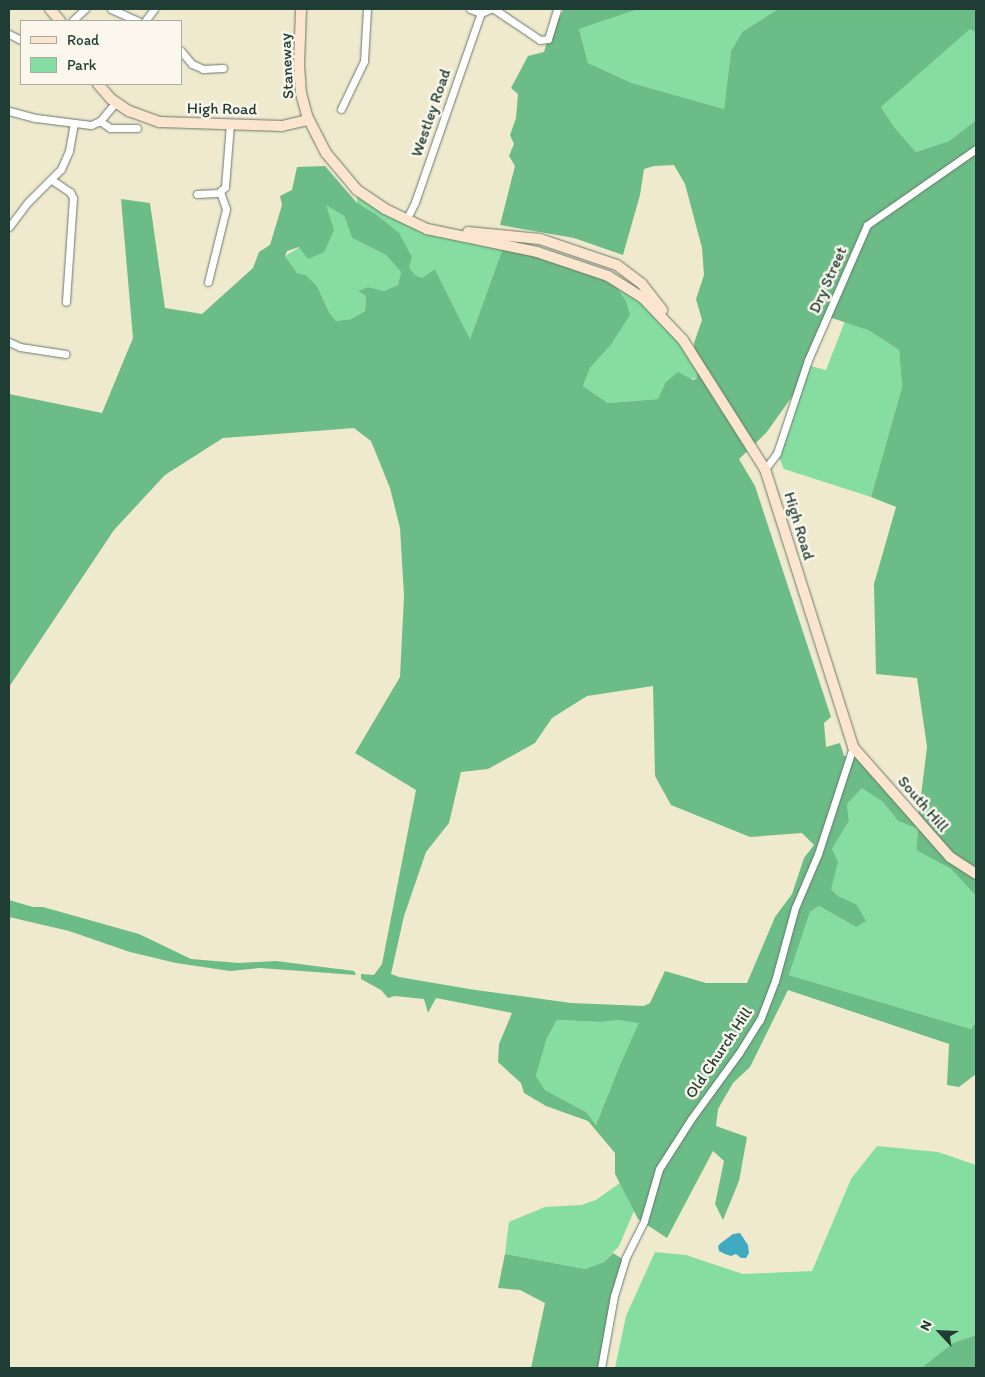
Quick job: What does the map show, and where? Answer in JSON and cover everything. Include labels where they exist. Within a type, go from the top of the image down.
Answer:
[{"type":"main road","points":[[50,9],[59,20]]},
{"type":"main road","name":"Staneway","points":[[301,9],[300,75],[303,101],[308,120]]},
{"type":"main road","name":"High Road","points":[[99,85],[116,102],[133,114],[160,122],[282,126],[308,120],[326,153],[357,190],[406,220],[427,229],[537,252],[596,271],[643,298],[683,340],[765,470],[853,747]]},
{"type":"main road","name":"High Road","points":[[406,220],[456,230],[540,239],[617,265],[642,284],[676,332]]},
{"type":"main road","name":"South Hill","points":[[853,747],[950,857],[976,874]]},
{"type":"street","points":[[73,20],[85,9]]},
{"type":"street","points":[[110,9],[136,20]]},
{"type":"street","points":[[146,20],[154,9]]},
{"type":"street","points":[[341,109],[364,60],[367,9]]},
{"type":"street","points":[[470,9],[481,13],[492,9],[540,40],[548,39],[557,9]]},
{"type":"street","name":"Westley Road","points":[[406,220],[415,202],[481,13]]},
{"type":"street","points":[[182,52],[192,64],[203,69],[222,68]]},
{"type":"street","points":[[9,111],[36,118],[91,125],[100,121],[116,102]]},
{"type":"street","points":[[100,121],[110,128],[137,128]]},
{"type":"street","points":[[220,192],[227,180],[230,123]]},
{"type":"street","points":[[9,227],[28,202],[61,169],[67,157],[74,124]]},
{"type":"street","name":"Dry Street","points":[[765,470],[777,453],[808,360],[867,225],[976,148]]},
{"type":"street","points":[[52,180],[70,192],[73,198],[66,302]]},
{"type":"street","points":[[197,194],[220,192]]},
{"type":"street","points":[[208,282],[226,212],[226,203],[220,192]]},
{"type":"street","points":[[9,342],[20,347],[66,354]]},
{"type":"street","name":"Old Church Hill","points":[[601,1368],[614,1296],[625,1260],[644,1221],[659,1169],[691,1118],[739,1054],[760,1020],[775,981],[795,908],[818,854],[853,747]]},
{"type":"green space","points":[[564,9],[639,9],[579,29],[588,63],[632,83],[724,109],[731,51],[742,32],[778,9],[976,9],[976,32],[970,29],[881,107],[895,128],[916,152],[949,141],[976,120],[976,896],[951,869],[916,850],[918,829],[898,821],[883,802],[862,788],[847,804],[849,821],[832,849],[838,862],[831,889],[838,896],[856,904],[866,921],[856,927],[819,906],[810,912],[789,975],[971,1029],[976,1022],[976,1074],[959,1087],[947,1085],[949,1044],[788,990],[750,1067],[733,1083],[718,1109],[716,1126],[747,1137],[739,1181],[723,1220],[715,1204],[724,1161],[713,1151],[667,1238],[638,1219],[615,1174],[615,1153],[588,1121],[546,1106],[524,1093],[521,1083],[498,1062],[499,1044],[512,1013],[436,998],[428,1013],[424,999],[395,996],[388,998],[381,990],[361,979],[361,974],[374,975],[382,964],[416,790],[355,753],[400,677],[404,596],[400,528],[390,488],[371,441],[354,428],[223,438],[165,475],[114,530],[9,687],[9,394],[102,413],[133,338],[121,199],[150,203],[165,308],[202,314],[253,268],[259,252],[270,245],[282,205],[280,196],[292,190],[297,167],[325,166],[357,203],[378,216],[399,233],[412,257],[409,267],[415,275],[422,278],[435,269],[470,339],[504,245],[608,276],[626,301],[630,315],[610,346],[590,368],[583,386],[608,403],[658,399],[665,383],[678,372],[693,380],[697,378],[694,343],[702,320],[696,299],[704,275],[702,248],[685,184],[674,165],[654,166],[644,169],[640,195],[623,255],[574,238],[500,225],[515,166],[509,156],[514,144],[510,135],[516,118],[518,94],[511,88],[528,56],[544,52],[548,39]],"holes":[[[326,205],[344,216],[352,238],[386,255],[401,272],[398,285],[384,291],[368,287],[358,291],[366,296],[365,311],[351,319],[336,321],[329,312],[317,286],[306,275],[297,273],[285,256],[287,251],[299,247],[308,259],[324,252],[334,230]],[[826,316],[868,330],[899,350],[902,387],[871,497],[896,507],[874,584],[876,674],[917,678],[927,747],[918,820],[857,757],[844,756],[840,743],[826,747],[824,723],[831,717],[755,486],[739,459],[766,433],[794,394]],[[653,686],[655,776],[671,805],[750,837],[802,833],[814,845],[804,858],[792,894],[775,917],[747,983],[706,983],[665,971],[650,1003],[644,1006],[571,1003],[469,989],[391,974],[404,916],[426,852],[449,823],[461,772],[488,769],[535,743],[552,718],[587,696]],[[557,1020],[601,1022],[618,1020],[639,1023],[596,1125],[586,1112],[545,1090],[536,1076],[547,1038]]]},
{"type":"green space","points":[[639,9],[778,9],[742,32],[731,51],[724,109],[632,83],[588,63],[579,29]]},
{"type":"green space","points":[[976,23],[976,120],[949,141],[916,152],[895,128],[881,107]]},
{"type":"green space","points":[[357,190],[406,220],[504,245],[470,339],[435,269],[422,278],[415,275],[357,203]]},
{"type":"green space","points":[[325,204],[344,216],[352,238],[386,255],[401,272],[398,285],[384,291],[368,287],[359,291],[366,296],[365,311],[351,319],[336,321],[329,312],[317,286],[306,275],[297,273],[285,256],[300,247]]},
{"type":"green space","points":[[608,276],[629,288],[696,361],[697,378],[665,383],[658,399],[608,403],[583,386],[590,368],[610,346]]},
{"type":"green space","points":[[845,321],[868,330],[899,350],[902,387],[871,497],[784,469],[777,453],[807,365],[826,370]]},
{"type":"green space","points":[[862,787],[883,802],[898,821],[918,829],[916,850],[951,869],[976,896],[976,1022],[971,1029],[789,975],[810,912],[819,906],[856,927],[856,904],[838,896],[831,889],[832,849],[849,821],[847,804]]},
{"type":"green space","points":[[9,900],[33,907],[43,907],[139,934],[191,959],[239,963],[276,961],[354,971],[356,975],[260,968],[230,971],[176,963],[130,952],[69,931],[9,917]]},
{"type":"green space","points":[[557,1020],[601,1022],[618,1020],[640,1023],[619,1067],[596,1125],[586,1112],[545,1090],[536,1076],[547,1038]]},
{"type":"green space","points":[[877,1146],[938,1152],[976,1165],[976,1335],[953,1343],[921,1368],[615,1368],[626,1316],[655,1252],[686,1255],[743,1274],[812,1271],[851,1179]]},
{"type":"green space","points":[[620,1183],[634,1211],[619,1246],[604,1262],[585,1269],[505,1254],[509,1222],[545,1207],[581,1205],[596,1200]]},
{"type":"green space","points":[[613,1253],[624,1260],[599,1368],[531,1368],[545,1303],[520,1290],[498,1288],[505,1254],[585,1269],[604,1262]]},
{"type":"green space","points":[[976,1335],[976,1368],[921,1368],[953,1343]]},
{"type":"water","points":[[740,1233],[748,1245],[749,1253],[746,1258],[741,1258],[736,1254],[731,1256],[719,1251],[718,1246],[721,1243],[733,1234]]}]
